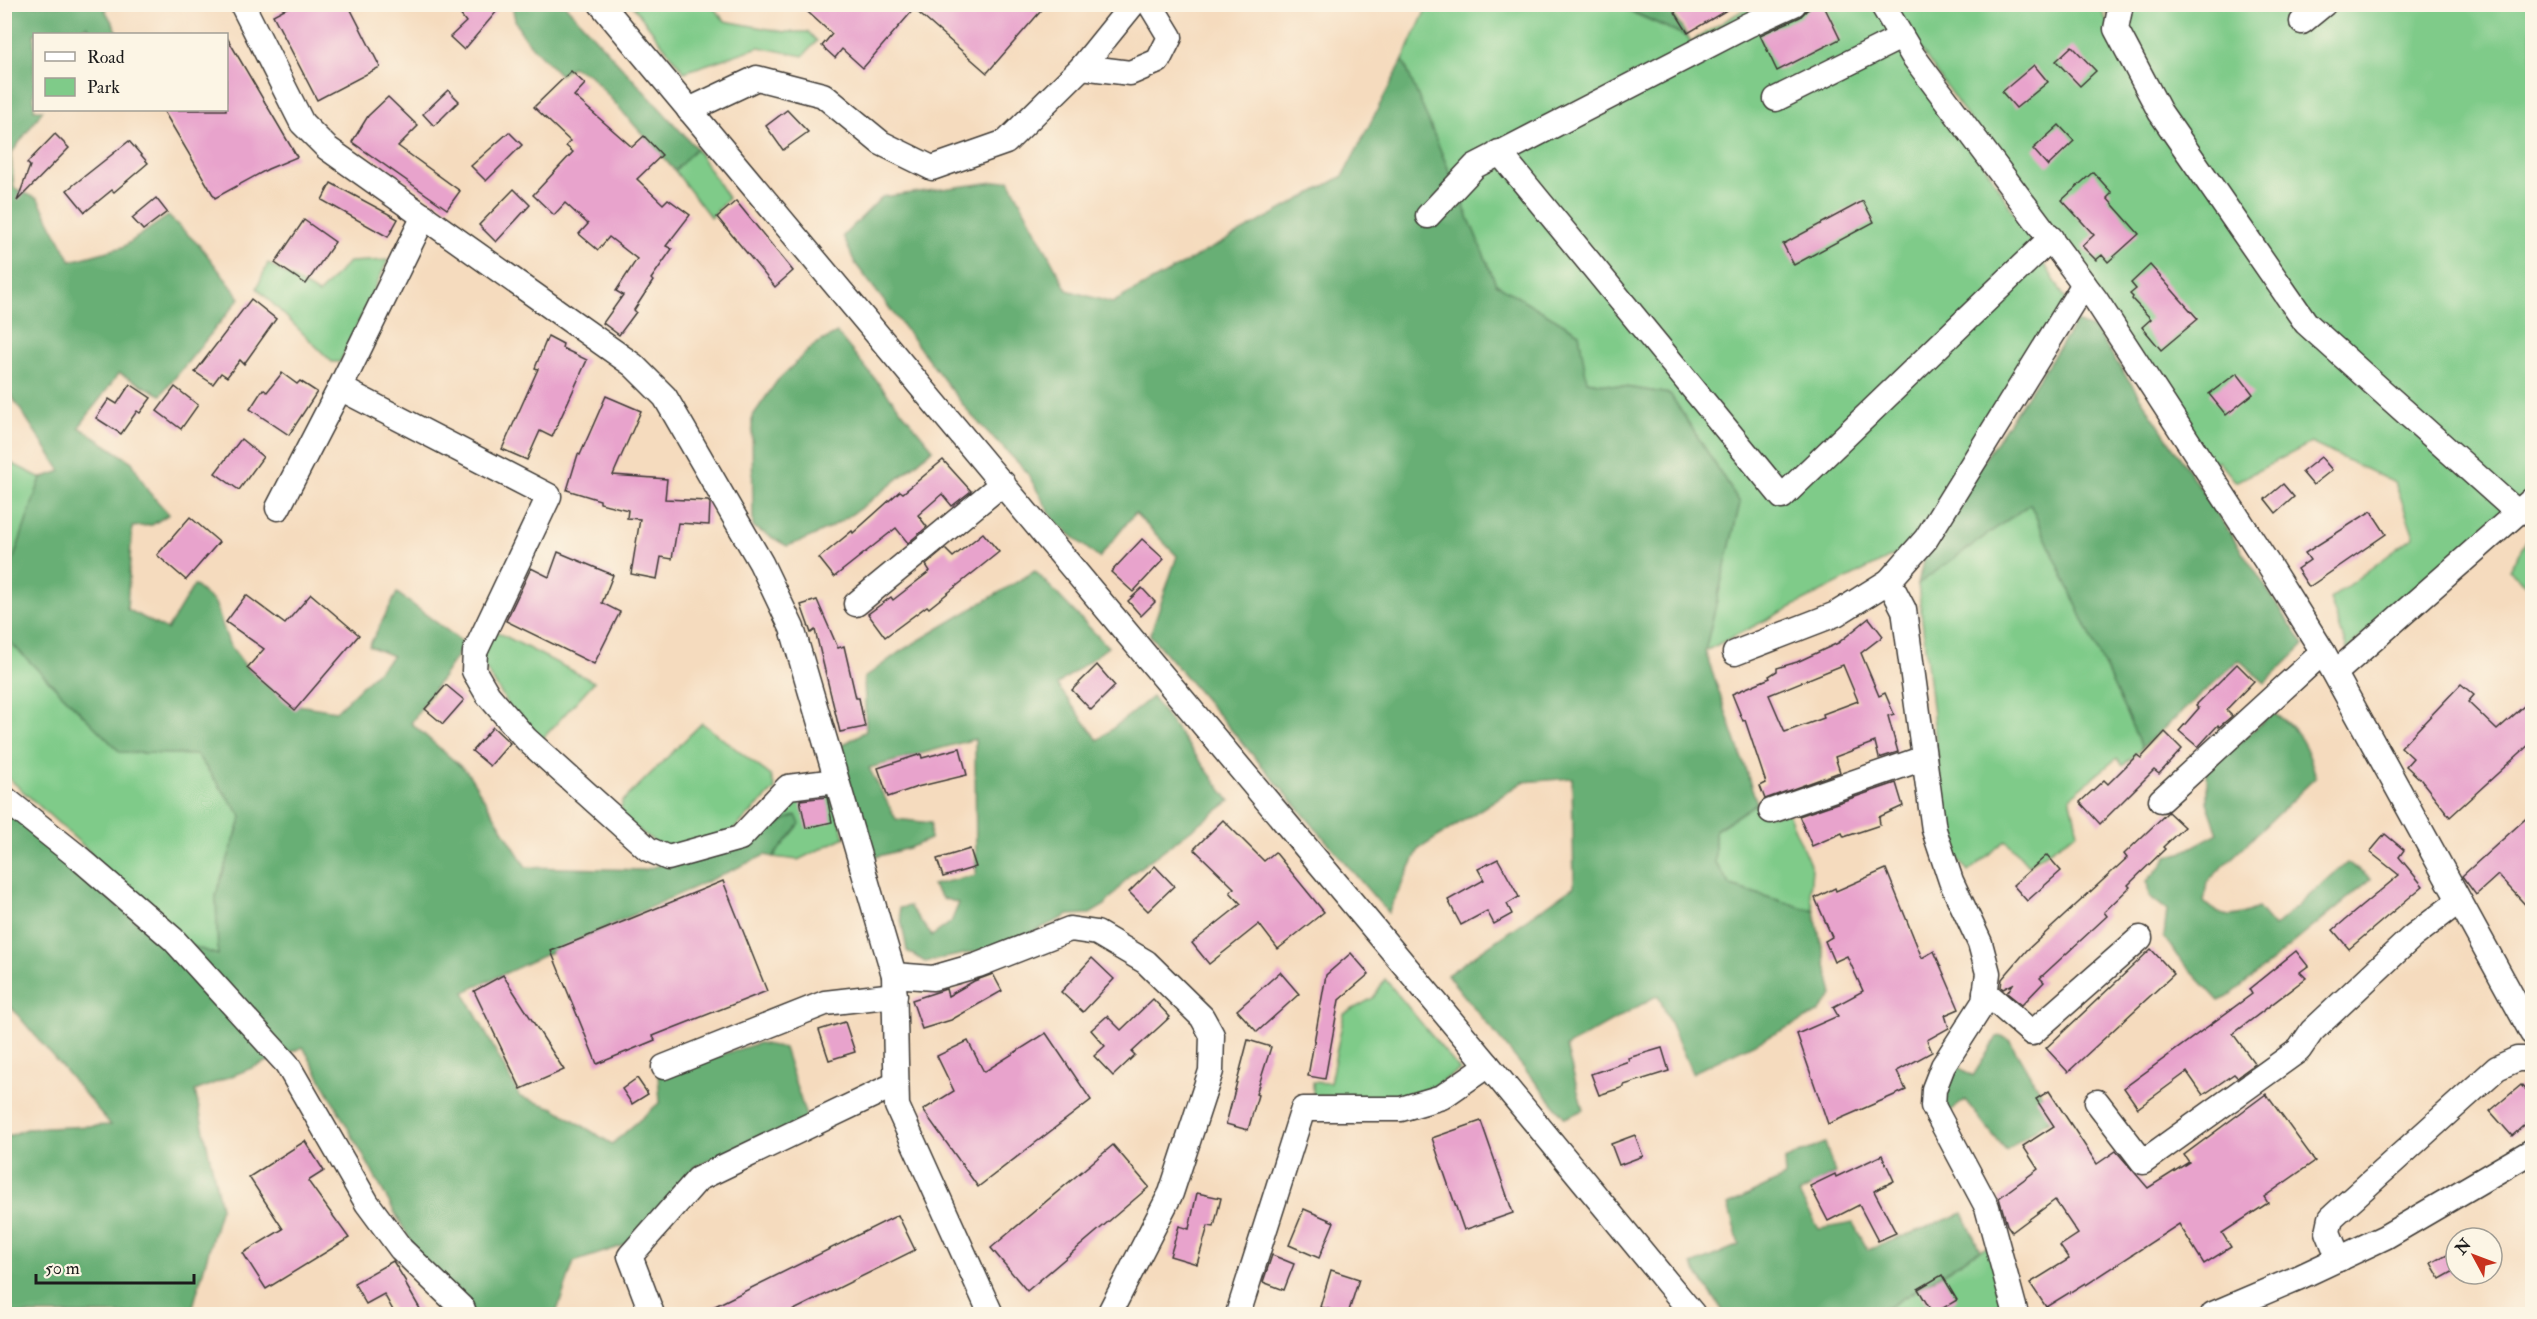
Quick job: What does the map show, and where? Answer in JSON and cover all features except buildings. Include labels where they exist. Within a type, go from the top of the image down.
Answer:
[{"type":"street","points":[[242,4],[302,123],[327,148],[633,365],[665,397],[761,563],[792,628],[895,985],[897,1106],[992,1314]]},
{"type":"street","points":[[601,4],[1003,483],[1693,1314]]},
{"type":"street","points":[[689,110],[757,78],[823,95],[881,143],[932,168],[1006,142],[1082,67],[1133,4]]},
{"type":"street","points":[[1082,67],[1130,73],[1158,61],[1170,37],[1150,4]]},
{"type":"street","points":[[1428,216],[1475,166],[1499,152],[1748,25],[1794,4]]},
{"type":"street","points":[[1882,4],[1913,56],[2084,284],[2323,652],[2532,1033]]},
{"type":"street","points":[[2121,4],[2116,29],[2160,112],[2306,323],[2525,506],[2335,673]]},
{"type":"street","points":[[2302,22],[2324,4]]},
{"type":"street","points":[[1776,99],[1901,37]]},
{"type":"street","points":[[1499,152],[1782,496],[2051,238]]},
{"type":"street","points":[[278,508],[424,216]]},
{"type":"street","points":[[1735,653],[1836,614],[1889,581],[1926,539],[2084,284]]},
{"type":"street","points":[[340,388],[549,496],[475,652],[474,671],[488,695],[526,739],[648,849],[668,858],[740,838],[788,787],[836,781]]},
{"type":"street","points":[[856,604],[1003,483]]},
{"type":"street","points":[[1889,581],[1904,610],[1934,830],[1951,881],[1980,943],[1988,973],[1984,1002],[1943,1066],[1934,1089],[1933,1106],[1987,1208],[2016,1314]]},
{"type":"street","points":[[2161,800],[2323,652]]},
{"type":"street","points":[[1771,811],[1924,758]]},
{"type":"street","points":[[4,798],[78,857],[173,939],[287,1064],[367,1203],[401,1249],[463,1309],[464,1314]]},
{"type":"street","points":[[2097,1102],[2144,1162],[2299,1050],[2312,1031],[2412,937],[2460,901]]},
{"type":"street","points":[[664,1067],[825,1003],[978,965],[1070,929],[1097,933],[1146,962],[1202,1017],[1212,1035],[1211,1071],[1172,1193],[1109,1314]]},
{"type":"street","points":[[1985,992],[2032,1033],[2140,938]]},
{"type":"street","points":[[2339,1259],[2328,1232],[2331,1218],[2497,1068],[2517,1059],[2532,1059]]},
{"type":"street","points":[[1244,1313],[1303,1109],[1401,1108],[1442,1097],[1488,1065]]},
{"type":"street","points":[[652,1314],[630,1256],[698,1179],[896,1084]]},
{"type":"street","points":[[2212,1314],[2385,1237],[2532,1151]]},
{"type":"green space","points":[[5,5],[108,5],[105,10],[118,33],[90,33],[87,26],[73,33],[33,33],[33,111],[42,111],[11,154],[14,188],[38,199],[71,261],[123,247],[168,216],[201,247],[240,298],[161,395],[119,373],[79,427],[132,462],[148,491],[169,514],[152,525],[132,527],[127,609],[167,630],[194,585],[215,603],[229,644],[247,668],[291,704],[336,711],[393,656],[369,646],[397,593],[465,644],[411,723],[468,773],[526,867],[644,870],[756,834],[796,815],[800,824],[773,857],[765,855],[464,992],[520,1097],[554,1108],[612,1144],[660,1102],[658,1074],[759,1043],[784,1048],[807,1119],[697,1166],[625,1245],[574,1262],[556,1314],[451,1314],[303,1047],[195,1091],[221,1207],[191,1314],[5,1314],[4,1138],[26,1129],[111,1125],[5,1000],[5,806],[7,804],[73,869],[148,931],[218,955],[216,894],[242,817],[197,755],[120,752],[5,637],[5,584],[41,478],[61,471],[5,386]]},
{"type":"green space","points":[[513,5],[565,5],[696,148],[675,171],[590,75],[572,67],[560,75],[537,52],[517,25]]},
{"type":"green space","points":[[632,5],[711,5],[725,21],[785,32],[808,32],[817,41],[803,56],[759,47],[684,72]]},
{"type":"green space","points":[[1428,5],[1615,5],[1688,37],[1691,42],[1751,5],[1883,5],[1943,96],[2070,306],[1926,539],[1705,651],[1740,503],[1670,394],[1586,381],[1579,333],[1496,284],[1403,60]]},
{"type":"green space","points":[[1617,5],[1666,5],[1688,37]]},
{"type":"green space","points":[[1890,5],[2099,5],[2113,34],[2195,178],[2103,5],[2532,5],[2532,488],[2347,649],[2330,599],[2414,536],[2395,483],[2311,443],[2236,482],[2218,460],[2210,468]]},
{"type":"green space","points":[[1403,60],[1496,284],[1579,333],[1587,381],[1670,394],[1740,503],[1705,651],[1757,803],[1715,830],[1715,863],[1731,886],[1814,911],[1833,995],[1818,1013],[1692,1073],[1658,995],[1566,1047],[1583,1110],[1565,1118],[1447,975],[1574,886],[1572,778],[1523,782],[1419,849],[1388,913],[1150,635],[1177,556],[1135,513],[1099,558],[1055,522],[1026,471],[970,414],[855,263],[843,236],[882,197],[1009,180],[1067,290],[1112,303],[1343,176]]},
{"type":"green space","points":[[695,147],[728,198],[711,218],[675,171]]},
{"type":"green space","points":[[388,260],[340,362],[332,362],[257,288],[268,263],[318,294],[349,262]]},
{"type":"green space","points":[[2076,322],[2095,329],[2304,645],[2265,683],[2239,660],[2142,748],[2030,504],[1918,584],[1926,547]]},
{"type":"green space","points":[[837,333],[933,449],[882,492],[847,517],[828,529],[787,546],[753,527],[752,417],[777,381],[814,345]]},
{"type":"green space","points":[[5,460],[41,478],[5,584]]},
{"type":"green space","points":[[2030,504],[2142,748],[2123,765],[2117,758],[2070,797],[2078,832],[2028,865],[2006,840],[1968,872],[1948,846],[1918,584]]},
{"type":"green space","points":[[2532,531],[2532,589],[2509,570]]},
{"type":"green space","points":[[1035,571],[1108,647],[1057,685],[1098,740],[1152,697],[1230,801],[1130,875],[1105,905],[1090,914],[1069,915],[1003,946],[925,962],[907,951],[899,908],[909,906],[932,936],[951,922],[959,903],[942,898],[932,885],[976,875],[975,739],[869,768],[896,819],[931,823],[930,839],[909,848],[875,857],[832,751],[866,731],[864,678],[901,651]]},
{"type":"green space","points":[[493,630],[594,682],[535,747],[475,652]]},
{"type":"green space","points":[[5,637],[120,752],[197,755],[242,817],[216,894],[218,955],[148,931],[88,850],[5,775]]},
{"type":"green space","points":[[2273,713],[2290,726],[2302,740],[2316,777],[2207,882],[2204,902],[2217,912],[2230,916],[2258,908],[2274,927],[2347,862],[2371,879],[2228,997],[2219,1001],[2177,956],[2164,936],[2167,910],[2149,896],[2147,881],[2163,864],[2167,856],[2181,853],[2218,833],[2207,802],[2207,770]]},
{"type":"green space","points":[[702,723],[771,776],[775,789],[731,832],[664,849],[620,816],[622,802]]},
{"type":"green space","points":[[828,786],[845,837],[798,860],[773,857],[796,828],[792,817],[737,840],[793,790]]},
{"type":"green space","points":[[1757,803],[1770,815],[1788,813],[1812,869],[1810,891],[1814,911],[1731,886],[1715,863],[1715,831]]},
{"type":"green space","points":[[1385,979],[1460,1070],[1429,1089],[1394,1098],[1313,1096],[1313,1082],[1330,1083],[1344,1014],[1373,998]]},
{"type":"green space","points":[[2002,1036],[2010,1041],[2054,1116],[2006,1151],[1965,1100],[1947,1114],[1943,1112],[1947,1076],[1955,1065],[1973,1076],[1997,1037]]},
{"type":"green space","points":[[1825,1143],[1835,1173],[1799,1194],[1819,1229],[1853,1223],[1868,1250],[1963,1213],[1980,1250],[1889,1307],[1863,1314],[1725,1314],[1692,1265],[1739,1245],[1728,1205],[1785,1177],[1784,1160]]},
{"type":"green space","points":[[1997,1244],[2016,1314],[1863,1314],[1889,1307],[1980,1250]]}]
